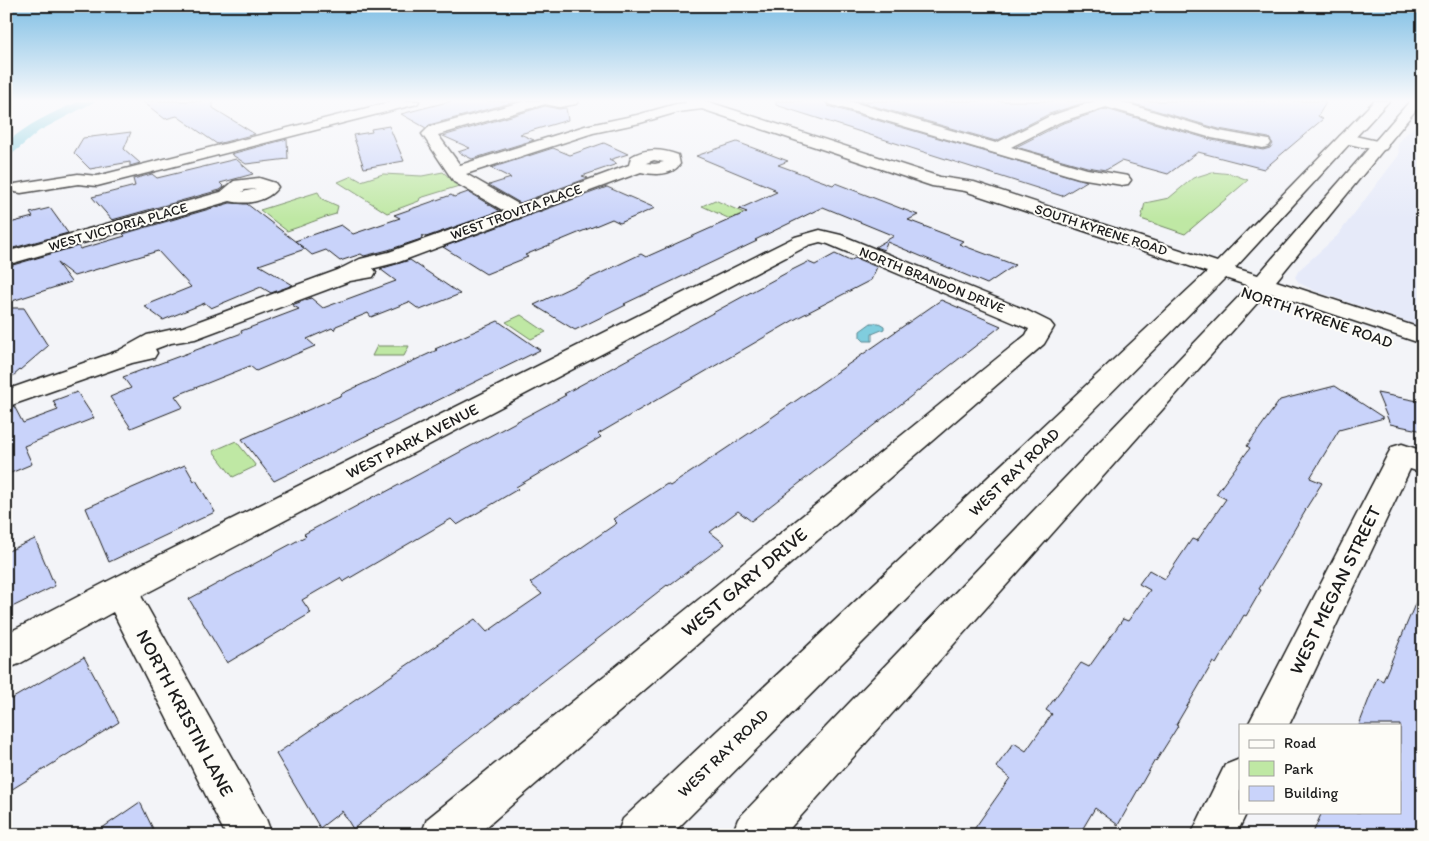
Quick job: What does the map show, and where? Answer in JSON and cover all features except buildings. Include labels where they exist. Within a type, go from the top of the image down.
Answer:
[{"type":"street","points":[[22,188],[72,180],[97,181],[256,140]]},
{"type":"street","points":[[434,140],[460,178],[518,211]]},
{"type":"street","points":[[455,172],[558,140]]},
{"type":"street","name":"SOUTH KYRENE ROAD","points":[[816,140],[938,182],[968,186],[1216,275]]},
{"type":"street","points":[[971,140],[1085,174],[1122,180]]},
{"type":"street","points":[[998,148],[1013,140]]},
{"type":"street","points":[[1247,140],[1263,143]]},
{"type":"street","name":"WEST RAY ROAD","points":[[638,835],[1216,275],[1345,140]]},
{"type":"street","points":[[1352,140],[1380,146]]},
{"type":"street","points":[[754,835],[1258,289],[1385,140]]},
{"type":"street","name":"WEST TROVITA PLACE","points":[[6,399],[126,356],[145,354],[177,342],[187,334],[346,275],[362,273],[386,264],[392,258],[640,167]]},
{"type":"street","name":"WEST VICTORIA PLACE","points":[[6,259],[230,195]]},
{"type":"street","name":"NORTH BRANDON DRIVE","points":[[820,236],[834,239],[1020,316],[1042,327]]},
{"type":"street","name":"WEST PARK AVENUE","points":[[6,654],[120,591],[802,241],[820,236]]},
{"type":"street","name":"NORTH KYRENE ROAD","points":[[1216,275],[1423,337]]},
{"type":"street","name":"NORTH KYRENE ROAD","points":[[1258,289],[1423,353]]},
{"type":"street","name":"WEST GARY DRIVE","points":[[443,835],[1027,345],[1035,338],[1042,327]]},
{"type":"street","name":"WEST MEGAN STREET","points":[[1269,724],[1412,459]]},
{"type":"street","name":"NORTH KRISTIN LANE","points":[[120,591],[250,835]]},
{"type":"street","points":[[1213,835],[1239,782]]},
{"type":"shaded area","points":[[1401,140],[1423,140],[1423,327],[1315,291],[1299,283],[1295,277],[1299,270],[1337,236],[1399,155],[1398,144]]},
{"type":"green space","points":[[443,172],[459,186],[420,198],[419,201],[387,213],[338,182],[352,176],[361,181],[383,174],[422,176]]},
{"type":"green space","points":[[1212,172],[1232,174],[1248,180],[1185,234],[1141,219],[1145,203],[1169,198],[1193,178]]},
{"type":"green space","points":[[318,192],[322,199],[338,206],[336,214],[287,231],[260,210]]},
{"type":"green space","points":[[715,200],[744,213],[730,219],[702,206]]},
{"type":"green space","points":[[521,315],[546,332],[531,339],[506,322]]},
{"type":"green space","points":[[377,346],[409,346],[404,356],[372,356]]},
{"type":"green space","points":[[236,441],[256,466],[233,477],[213,451]]},
{"type":"water","points":[[871,323],[879,323],[884,326],[884,329],[872,334],[872,341],[864,341],[860,337],[860,331]]},
{"type":"waterway","points":[[6,152],[18,140]]}]
